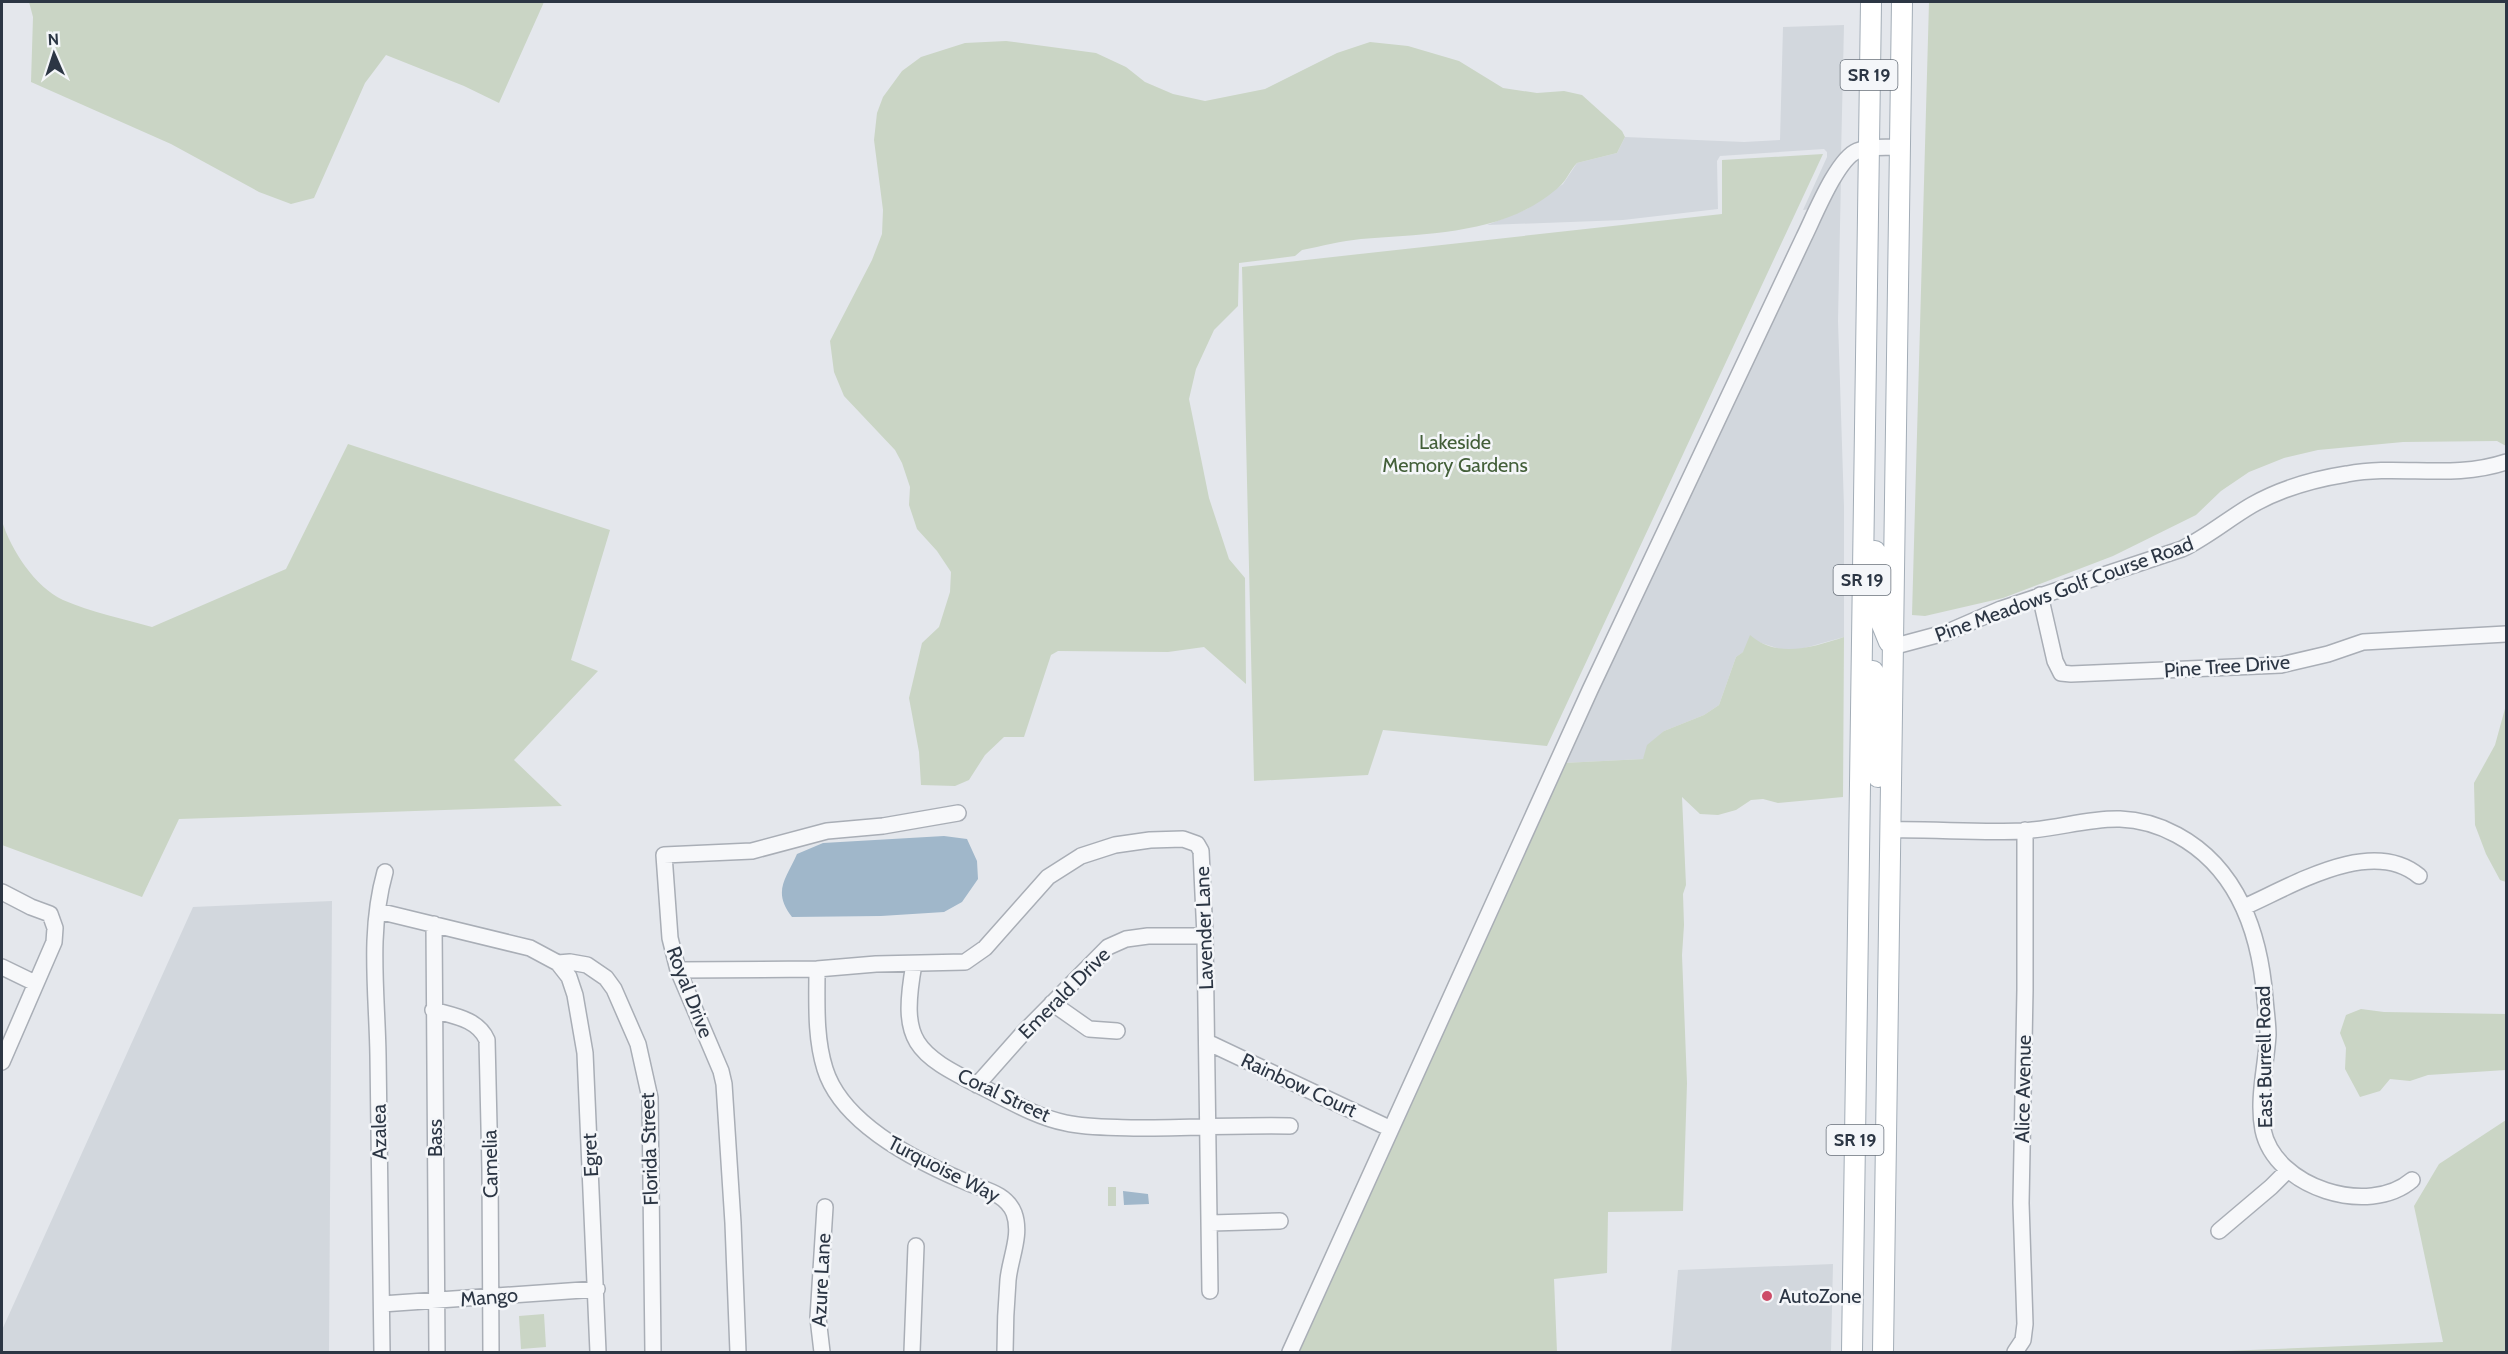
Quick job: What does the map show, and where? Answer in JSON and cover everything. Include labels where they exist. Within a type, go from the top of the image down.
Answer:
[{"type":"main road","name":"SR 19","points":[[1852,1353],[1871,2]]},
{"type":"main road","name":"SR 19","points":[[1883,1353],[1898,147],[1902,2]]},
{"type":"main road","points":[[1863,463],[1871,480],[1878,615],[1892,647]]},
{"type":"main road","points":[[1861,647],[1874,672],[1882,884],[1889,907]]},
{"type":"street","points":[[1290,1353],[1612,642],[1804,237],[1841,166],[1850,154],[1868,149],[1898,147]]},
{"type":"street","name":"Pine Meadows Golf Course Road","points":[[1892,647],[1948,632],[2040,595],[2182,549],[2199,541],[2254,504],[2289,489],[2349,473],[2443,472],[2470,470],[2506,462]]},
{"type":"street","name":"Pine Tree Drive","points":[[2040,595],[2055,661],[2061,673],[2071,675],[2281,665],[2328,654],[2370,640],[2506,634]]},
{"type":"street","name":"Royal Drive","points":[[738,1353],[734,1223],[724,1084],[721,1071],[678,970],[670,938],[664,855],[745,852],[827,831],[883,826],[958,813]]},
{"type":"street","name":"East Burrell Road","points":[[1890,830],[2025,830],[2116,818],[2150,825],[2176,835],[2210,858],[2231,884],[2244,907],[2256,941],[2264,977],[2268,1033],[2262,1088],[2264,1131],[2276,1156],[2288,1170],[2318,1187],[2353,1197],[2389,1194],[2412,1180]]},
{"type":"street","name":"Alice Avenue","points":[[2018,1350],[2023,1340],[2025,1324],[2021,1203],[2025,830]]},
{"type":"street","name":"Lavender Lane","points":[[678,970],[818,969],[876,964],[957,963],[971,959],[985,948],[1048,877],[1065,864],[1101,848],[1150,840],[1190,840],[1197,844],[1201,850],[1205,936],[1211,1223],[1210,1291]]},
{"type":"street","points":[[2244,907],[2326,870],[2349,864],[2374,861],[2394,863],[2419,876]]},
{"type":"street","name":"Azalea","points":[[382,1353],[378,1052],[374,974],[378,911],[385,872]]},
{"type":"street","points":[[2,892],[31,908],[50,914],[53,920],[54,942],[2,1062]]},
{"type":"street","name":"Florida Street","points":[[378,911],[530,948],[558,963],[570,962],[587,965],[606,978],[614,989],[642,1060],[651,1116],[653,1353]]},
{"type":"street","name":"Bass","points":[[434,924],[437,1353]]},
{"type":"street","name":"Emerald Drive","points":[[977,1085],[1052,1003],[1108,947],[1116,942],[1148,936],[1205,936]]},
{"type":"street","name":"Egret","points":[[558,963],[569,977],[575,995],[584,1043],[597,1289],[598,1353]]},
{"type":"street","name":"Coral Street","points":[[914,964],[908,1004],[910,1023],[918,1046],[943,1065],[977,1085],[1037,1114],[1063,1123],[1118,1127],[1290,1126]]},
{"type":"street","points":[[2,967],[35,983]]},
{"type":"street","name":"Turquoise Way","points":[[818,969],[818,1031],[822,1058],[831,1083],[840,1098],[854,1114],[890,1142],[956,1178],[1000,1196],[1013,1210],[1017,1230],[1008,1279],[1005,1353]]},
{"type":"street","points":[[1052,1003],[1089,1029],[1117,1030]]},
{"type":"street","name":"Camelia","points":[[433,1010],[471,1022],[484,1032],[487,1040],[491,1353]]},
{"type":"street","name":"Rainbow Court","points":[[1207,1042],[1391,1129]]},
{"type":"street","points":[[2219,1231],[2288,1170]]},
{"type":"street","name":"Azure Lane","points":[[822,1353],[818,1318],[825,1207]]},
{"type":"street","points":[[1211,1223],[1280,1221]]},
{"type":"street","points":[[912,1353],[916,1246]]},
{"type":"street","name":"Mango","points":[[382,1304],[597,1289]]},
{"type":"shaded area","points":[[1844,25],[1841,156],[1812,209],[1803,210],[1827,157],[1824,149],[1720,156],[1717,161],[1718,209],[1623,220],[1487,225],[1527,209],[1563,184],[1577,163],[1617,153],[1625,137],[1744,142],[1780,140],[1783,27]]},
{"type":"shaded area","points":[[1841,178],[1838,321],[1844,507],[1844,637],[1801,649],[1783,650],[1758,642],[1736,657],[1719,705],[1704,715],[1664,731],[1643,759],[1563,763],[1791,278]]},
{"type":"shaded area","points":[[332,901],[329,1352],[2,1352],[2,1330],[193,907]]},
{"type":"shaded area","points":[[1833,1264],[1831,1352],[1671,1352],[1678,1270]]},
{"type":"green space","points":[[29,2],[544,2],[499,103],[464,86],[386,55],[365,83],[314,198],[291,204],[259,192],[171,144],[31,82],[33,17]]},
{"type":"green space","points":[[1929,2],[2506,2],[2506,446],[2497,441],[2403,442],[2318,450],[2284,458],[2249,472],[2221,491],[2196,515],[2113,556],[2003,598],[1925,616],[1912,615]]},
{"type":"green space","points":[[1006,41],[1096,53],[1126,67],[1145,82],[1173,94],[1205,101],[1265,89],[1337,53],[1370,42],[1408,46],[1459,61],[1503,88],[1537,93],[1564,91],[1582,95],[1622,131],[1625,137],[1617,153],[1577,163],[1561,185],[1540,201],[1517,214],[1467,228],[1346,241],[1302,250],[1295,256],[1239,263],[1238,306],[1214,330],[1196,369],[1189,399],[1209,498],[1229,559],[1245,578],[1246,684],[1204,647],[1168,652],[1058,651],[1051,655],[1024,737],[1004,737],[985,755],[969,780],[955,786],[921,785],[919,752],[909,698],[922,643],[939,627],[950,592],[951,572],[937,551],[917,529],[909,505],[910,487],[895,450],[844,396],[834,372],[830,341],[872,260],[882,234],[883,210],[874,140],[877,113],[883,97],[902,71],[921,57],[965,43]]},
{"type":"green space","name":"Lakeside Memory Gardens","points":[[1823,154],[1547,746],[1383,730],[1368,775],[1254,781],[1242,267],[1722,214],[1722,160]]},
{"type":"green space","points":[[348,444],[610,530],[571,660],[598,671],[514,760],[562,806],[179,819],[142,897],[2,845],[2,521],[11,544],[25,566],[53,594],[85,608],[152,627],[286,569]]},
{"type":"green space","points":[[1750,635],[1772,647],[1783,649],[1808,647],[1844,637],[1843,797],[1778,803],[1763,799],[1751,800],[1736,810],[1718,815],[1700,814],[1682,797],[1686,885],[1683,894],[1682,955],[1687,1083],[1683,1211],[1608,1212],[1607,1273],[1554,1279],[1557,1352],[1296,1352],[1563,763],[1643,759],[1647,745],[1664,731],[1704,715],[1719,705],[1736,657],[1743,652]]},
{"type":"green space","points":[[2506,705],[2506,882],[2500,880],[2486,854],[2475,825],[2474,783],[2495,745]]},
{"type":"green space","points":[[2361,1009],[2384,1012],[2506,1014],[2506,1070],[2428,1075],[2410,1081],[2390,1079],[2380,1091],[2360,1097],[2345,1069],[2346,1048],[2340,1033],[2346,1015]]},
{"type":"green space","points":[[2506,1120],[2506,1352],[2201,1352],[2443,1342],[2414,1206],[2439,1164]]},
{"type":"green space","points":[[1108,1187],[1116,1187],[1116,1206],[1108,1206]]},
{"type":"green space","points":[[544,1314],[546,1347],[521,1349],[519,1316]]},
{"type":"water","points":[[944,836],[967,839],[977,861],[978,879],[962,902],[944,912],[881,916],[792,917],[786,908],[783,900],[783,885],[797,854],[823,843]]},
{"type":"water","points":[[1123,1191],[1148,1194],[1149,1204],[1124,1205]]},
{"type":"place","name":"AutoZone","points":[[1767,1296]]}]
